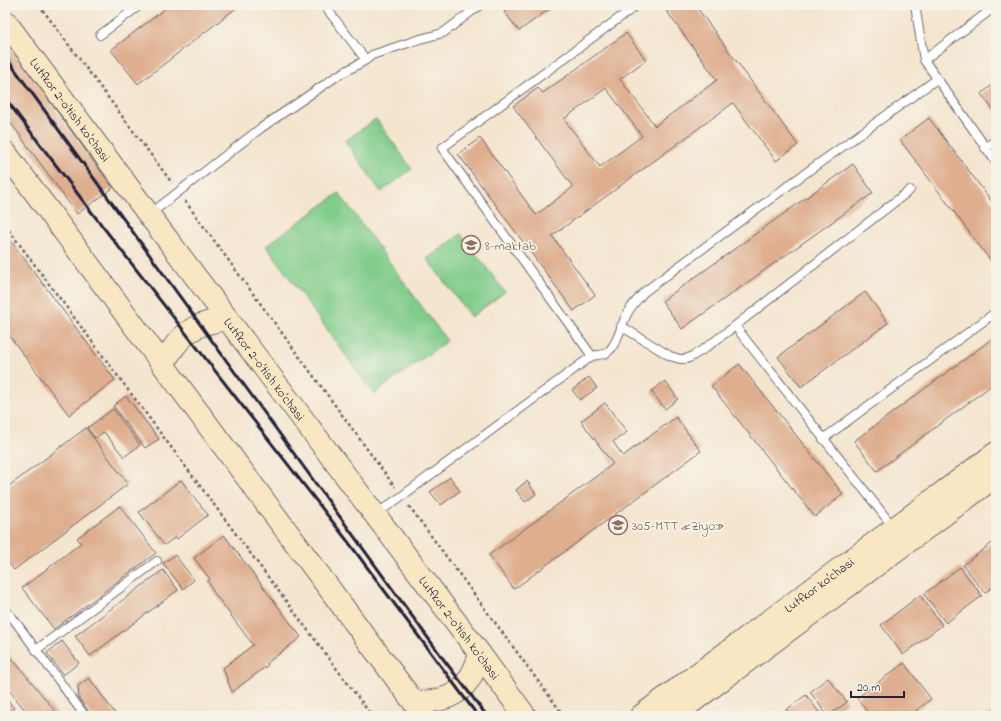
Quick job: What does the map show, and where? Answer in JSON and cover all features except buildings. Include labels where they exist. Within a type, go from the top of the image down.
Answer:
[{"type":"main road","name":"Lutfkor 2-o'tish ko'chasi","points":[[5,21],[525,716]]},
{"type":"main road","points":[[5,152],[419,709],[426,702],[447,698],[457,693],[473,674],[480,654]]},
{"type":"main road","points":[[163,364],[170,352],[190,330],[205,323],[228,319]]},
{"type":"main road","name":"Lutfkor ko'chasi","points":[[673,716],[900,536],[996,453]]},
{"type":"main road","name":"Lutfkor ko'chasi","points":[[641,716],[900,536],[996,476]]},
{"type":"lane","points":[[100,35],[140,5]]},
{"type":"lane","points":[[324,5],[366,60]]},
{"type":"lane","points":[[149,215],[261,128],[337,76],[366,60],[372,55],[443,33],[480,5]]},
{"type":"lane","points":[[592,356],[442,148],[637,5]]},
{"type":"lane","points":[[915,5],[924,60],[996,162]]},
{"type":"lane","points":[[924,60],[996,6]]},
{"type":"lane","points":[[374,515],[592,356],[605,354],[617,339],[627,313],[644,292],[800,177],[937,79]]},
{"type":"lane","points":[[985,148],[996,140]]},
{"type":"lane","points":[[621,326],[670,356],[686,359],[698,353],[735,326],[910,190]]},
{"type":"lane","points":[[823,439],[996,312]]},
{"type":"lane","points":[[735,326],[900,536]]},
{"type":"lane","points":[[36,650],[157,561]]},
{"type":"lane","points":[[5,612],[12,617],[85,716]]},
{"type":"path","points":[[39,5],[179,192],[564,716]]},
{"type":"path","points":[[5,225],[372,716]]},
{"type":"green space","points":[[376,119],[412,169],[381,192],[345,141]]},
{"type":"green space","points":[[339,193],[447,341],[374,394],[266,246]]},
{"type":"green space","points":[[461,234],[505,292],[471,317],[427,259]]},
{"type":"railway","points":[[5,56],[444,660],[487,716]]},
{"type":"railway","points":[[5,98],[93,214],[346,539],[478,716]]},
{"type":"place","name":"8-maktab","points":[[471,245]]},
{"type":"place","name":"305-MTT «Ziyo»","points":[[618,525]]}]
